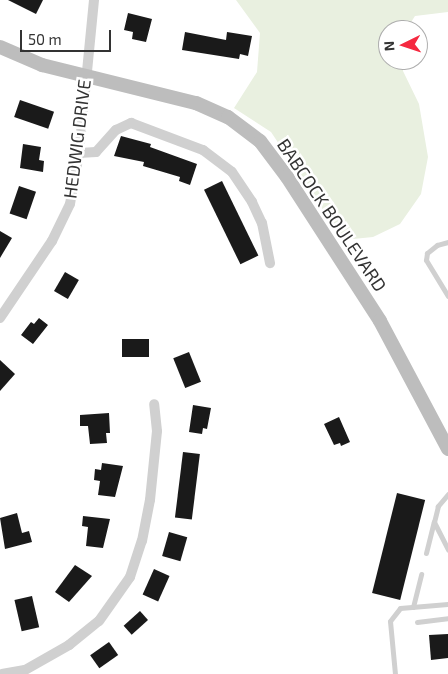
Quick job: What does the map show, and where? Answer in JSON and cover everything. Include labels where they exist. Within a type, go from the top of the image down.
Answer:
[{"type":"main road","name":"BABCOCK BOULEVARD","points":[[0,47],[42,65],[85,74],[202,105],[228,117],[260,141],[287,177],[380,321],[448,449]]},
{"type":"street","name":"HEDWIG DRIVE","points":[[0,318],[43,256],[66,215],[73,191],[79,154],[85,74],[94,0]]},
{"type":"street","points":[[79,154],[96,152],[116,130],[131,123],[203,150],[232,172],[252,202],[262,223],[270,262]]},
{"type":"street","points":[[2,674],[25,670],[69,645],[99,620],[130,577],[142,540],[150,500],[157,432],[154,404]]},
{"type":"lane","points":[[448,242],[437,244],[427,253],[426,260],[448,296]]},
{"type":"lane","points":[[426,553],[438,506],[448,494]]},
{"type":"lane","points":[[434,522],[448,550]]},
{"type":"lane","points":[[413,607],[421,574]]},
{"type":"lane","points":[[395,674],[390,620],[400,608],[448,604]]},
{"type":"lane","points":[[417,622],[448,618]]},
{"type":"green space","points":[[236,0],[448,0],[448,12],[415,16],[412,20],[378,20],[378,70],[403,70],[419,104],[428,157],[421,194],[400,224],[373,237],[343,240],[271,132],[234,108],[257,72],[260,33]]},
{"type":"building","points":[[8,0],[43,0],[36,14]]},
{"type":"building","points":[[128,13],[152,19],[146,42],[132,39],[133,32],[124,30]]},
{"type":"building","points":[[185,32],[226,40],[227,32],[252,36],[248,56],[240,54],[239,59],[182,50]]},
{"type":"building","points":[[20,100],[54,112],[48,129],[14,117]]},
{"type":"building","points":[[121,136],[151,144],[150,147],[197,164],[190,185],[179,181],[180,177],[143,166],[144,162],[114,156]]},
{"type":"building","points":[[23,144],[41,147],[39,160],[44,161],[43,172],[20,168]]},
{"type":"building","points":[[222,181],[258,256],[240,264],[204,190]]},
{"type":"building","points":[[19,186],[36,192],[27,219],[10,213]]},
{"type":"building","points":[[0,231],[12,238],[0,258]]},
{"type":"building","points":[[65,272],[79,280],[68,299],[54,291]]},
{"type":"building","points":[[39,318],[48,325],[33,344],[21,335],[31,322],[34,324]]},
{"type":"building","points":[[122,339],[149,339],[149,357],[122,357]]},
{"type":"building","points":[[189,352],[201,382],[185,388],[173,358]]},
{"type":"building","points":[[0,360],[15,374],[0,391]]},
{"type":"building","points":[[193,405],[211,408],[207,429],[203,428],[202,434],[189,432]]},
{"type":"building","points":[[109,413],[110,433],[106,433],[107,443],[90,444],[88,426],[80,426],[80,415]]},
{"type":"building","points":[[339,417],[350,442],[341,446],[340,443],[334,445],[324,424]]},
{"type":"building","points":[[183,452],[200,454],[192,520],[175,518]]},
{"type":"building","points":[[102,463],[123,466],[115,497],[98,495],[100,481],[94,480],[95,469],[101,470]]},
{"type":"building","points":[[397,493],[425,500],[400,600],[372,593]]},
{"type":"building","points":[[17,513],[22,533],[29,531],[32,542],[5,549],[0,518]]},
{"type":"building","points":[[83,516],[110,519],[103,548],[86,546],[88,527],[82,526]]},
{"type":"building","points":[[169,532],[187,537],[180,561],[162,556]]},
{"type":"building","points":[[75,565],[92,576],[69,602],[55,592]]},
{"type":"building","points":[[154,569],[170,576],[158,601],[143,595]]},
{"type":"building","points":[[32,596],[39,627],[22,631],[14,600]]},
{"type":"building","points":[[140,611],[148,620],[132,635],[124,626]]},
{"type":"building","points":[[448,634],[448,658],[431,660],[429,635]]},
{"type":"building","points":[[109,642],[118,655],[99,668],[90,655]]}]
